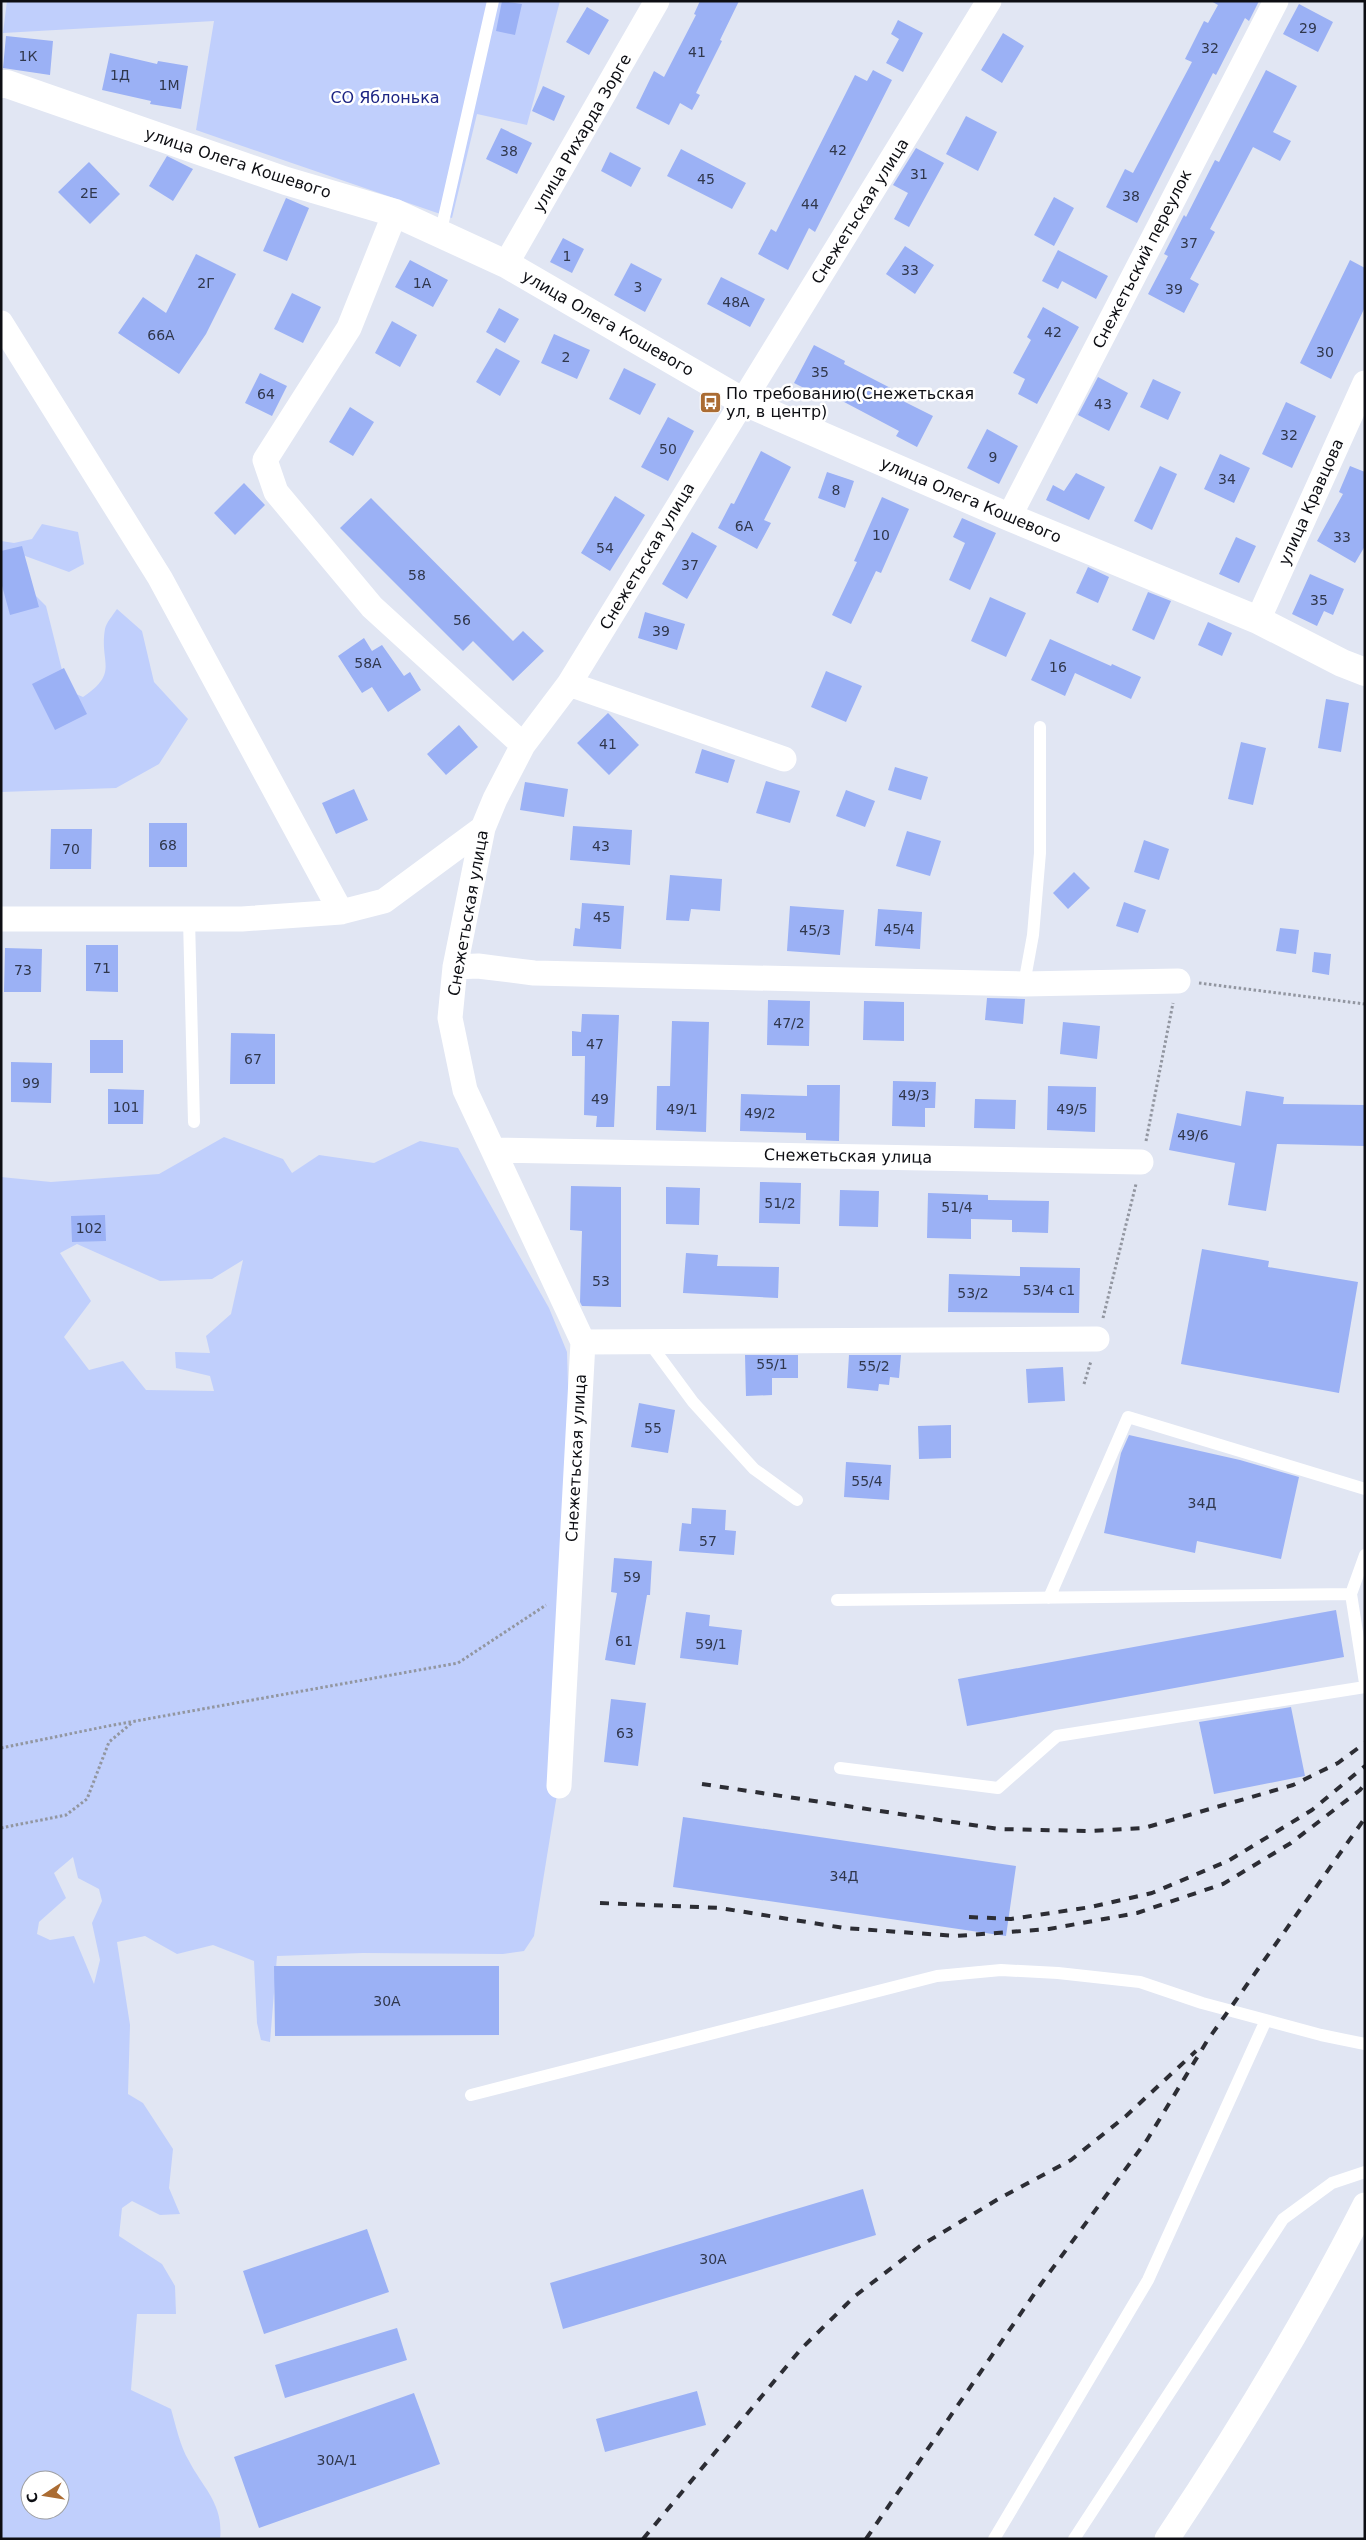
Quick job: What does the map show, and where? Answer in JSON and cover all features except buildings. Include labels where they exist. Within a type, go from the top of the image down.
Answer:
[{"type":"street","name":"улица Рихарда Зорге","points":[[506,264],[657,1]]},
{"type":"street","name":"Снежетьская улица","points":[[559,1786],[583,1342],[465,1090],[450,1018],[455,966],[483,828],[495,799],[523,745],[569,684],[989,1]]},
{"type":"street","name":"Снежетьский переулок","points":[[1009,517],[1276,1]]},
{"type":"street","name":"улица Олега Кошевого","points":[[1,84],[7,84],[286,180],[395,212],[440,235],[506,264],[742,401],[1009,517],[1258,620],[1342,663],[1365,672]]},
{"type":"street","points":[[395,212],[349,328],[265,460],[276,492],[372,607],[523,745]]},
{"type":"street","points":[[1,323],[160,578],[341,912]]},
{"type":"street","name":"улица Кравцова","points":[[1258,620],[1365,383]]},
{"type":"street","points":[[569,684],[784,758]]},
{"type":"street","points":[[1,919],[242,919],[341,912],[384,900],[483,828]]},
{"type":"street","points":[[455,966],[478,966],[534,973],[1024,984],[1178,981]]},
{"type":"street","name":"Снежетьская улица","points":[[494,1150],[1141,1162]]},
{"type":"street","points":[[583,1342],[1097,1339]]},
{"type":"street","points":[[1167,2539],[1218,2462],[1325,2284],[1365,2205]]},
{"type":"lane","points":[[440,235],[493,1]]},
{"type":"lane","points":[[1024,984],[1033,935],[1040,853],[1040,727]]},
{"type":"lane","points":[[189,919],[194,1122]]},
{"type":"lane","points":[[648,1341],[693,1402],[754,1469],[797,1500]]},
{"type":"lane","points":[[1049,1598],[1128,1417],[1365,1489]]},
{"type":"lane","points":[[840,1768],[998,1788],[1057,1736],[1365,1685],[1351,1594],[1365,1555]]},
{"type":"lane","points":[[837,1600],[1351,1594]]},
{"type":"lane","points":[[471,2095],[717,2030],[946,1975],[1001,1970],[1058,1973],[1140,1982],[1202,2004],[1321,2035],[1365,2044]]},
{"type":"lane","points":[[994,2539],[1148,2280],[1266,2020]]},
{"type":"lane","points":[[1074,2539],[1283,2219],[1332,2183],[1365,2172]]},
{"type":"path","points":[[1178,981],[1365,1004]]},
{"type":"path","points":[[1,1748],[133,1721],[458,1663],[569,1590]]},
{"type":"path","points":[[1,1828],[66,1815],[87,1799],[109,1742],[133,1721]]},
{"type":"green space","name":"СО Яблонька","points":[[7,1],[560,1],[527,125],[477,114],[452,218],[196,130],[214,21],[3,33]]},
{"type":"green space","points":[[42,524],[78,532],[84,564],[69,572],[17,553],[1,573],[1,541],[14,543],[32,539]]},
{"type":"green space","points":[[19,579],[46,606],[67,690],[83,697],[101,681],[105,673],[105,629],[117,609],[142,631],[154,682],[188,719],[159,764],[116,788],[1,792],[1,580]]},
{"type":"green space","points":[[224,1137],[283,1159],[292,1173],[319,1155],[374,1163],[420,1141],[458,1148],[549,1308],[567,1352],[575,1609],[566,1739],[534,1936],[524,1951],[503,1954],[363,1953],[277,1956],[270,2042],[261,2040],[257,2023],[254,1961],[213,1945],[177,1954],[145,1936],[117,1942],[130,2025],[128,2094],[143,2103],[173,2149],[169,2188],[180,2214],[160,2215],[132,2201],[122,2208],[119,2236],[162,2264],[175,2286],[176,2314],[137,2314],[131,2390],[171,2409],[178,2436],[186,2455],[216,2506],[219,2516],[220,2539],[1,2539],[1,1177],[51,1182],[159,1174]],"holes":[[[77,1244],[160,1281],[212,1279],[243,1260],[231,1314],[206,1336],[210,1353],[175,1352],[176,1368],[210,1376],[214,1391],[146,1390],[123,1361],[89,1370],[64,1337],[91,1301],[60,1253]],[[73,1857],[78,1878],[99,1889],[102,1901],[92,1923],[100,1960],[94,1984],[74,1936],[50,1940],[37,1934],[39,1922],[66,1898],[54,1873]]]},
{"type":"railway","points":[[702,1784],[999,1829],[1088,1831],[1144,1828],[1293,1785],[1338,1763],[1365,1743]]},
{"type":"railway","points":[[969,1917],[1011,1919],[1091,1907],[1152,1893],[1228,1861],[1312,1810],[1365,1766]]},
{"type":"railway","points":[[600,1903],[720,1908],[844,1928],[956,1936],[1049,1929],[1137,1913],[1223,1884],[1291,1843],[1360,1790],[1365,1784]]},
{"type":"railway","points":[[866,2539],[1041,2284],[1147,2140],[1207,2041],[1365,1818]]},
{"type":"railway","points":[[643,2539],[801,2349],[855,2296],[920,2246],[1000,2198],[1071,2160],[1126,2116],[1196,2051]]},
{"type":"place","name":"По требованию(Снежетьская ул, в центр)","points":[[710,402]]}]
